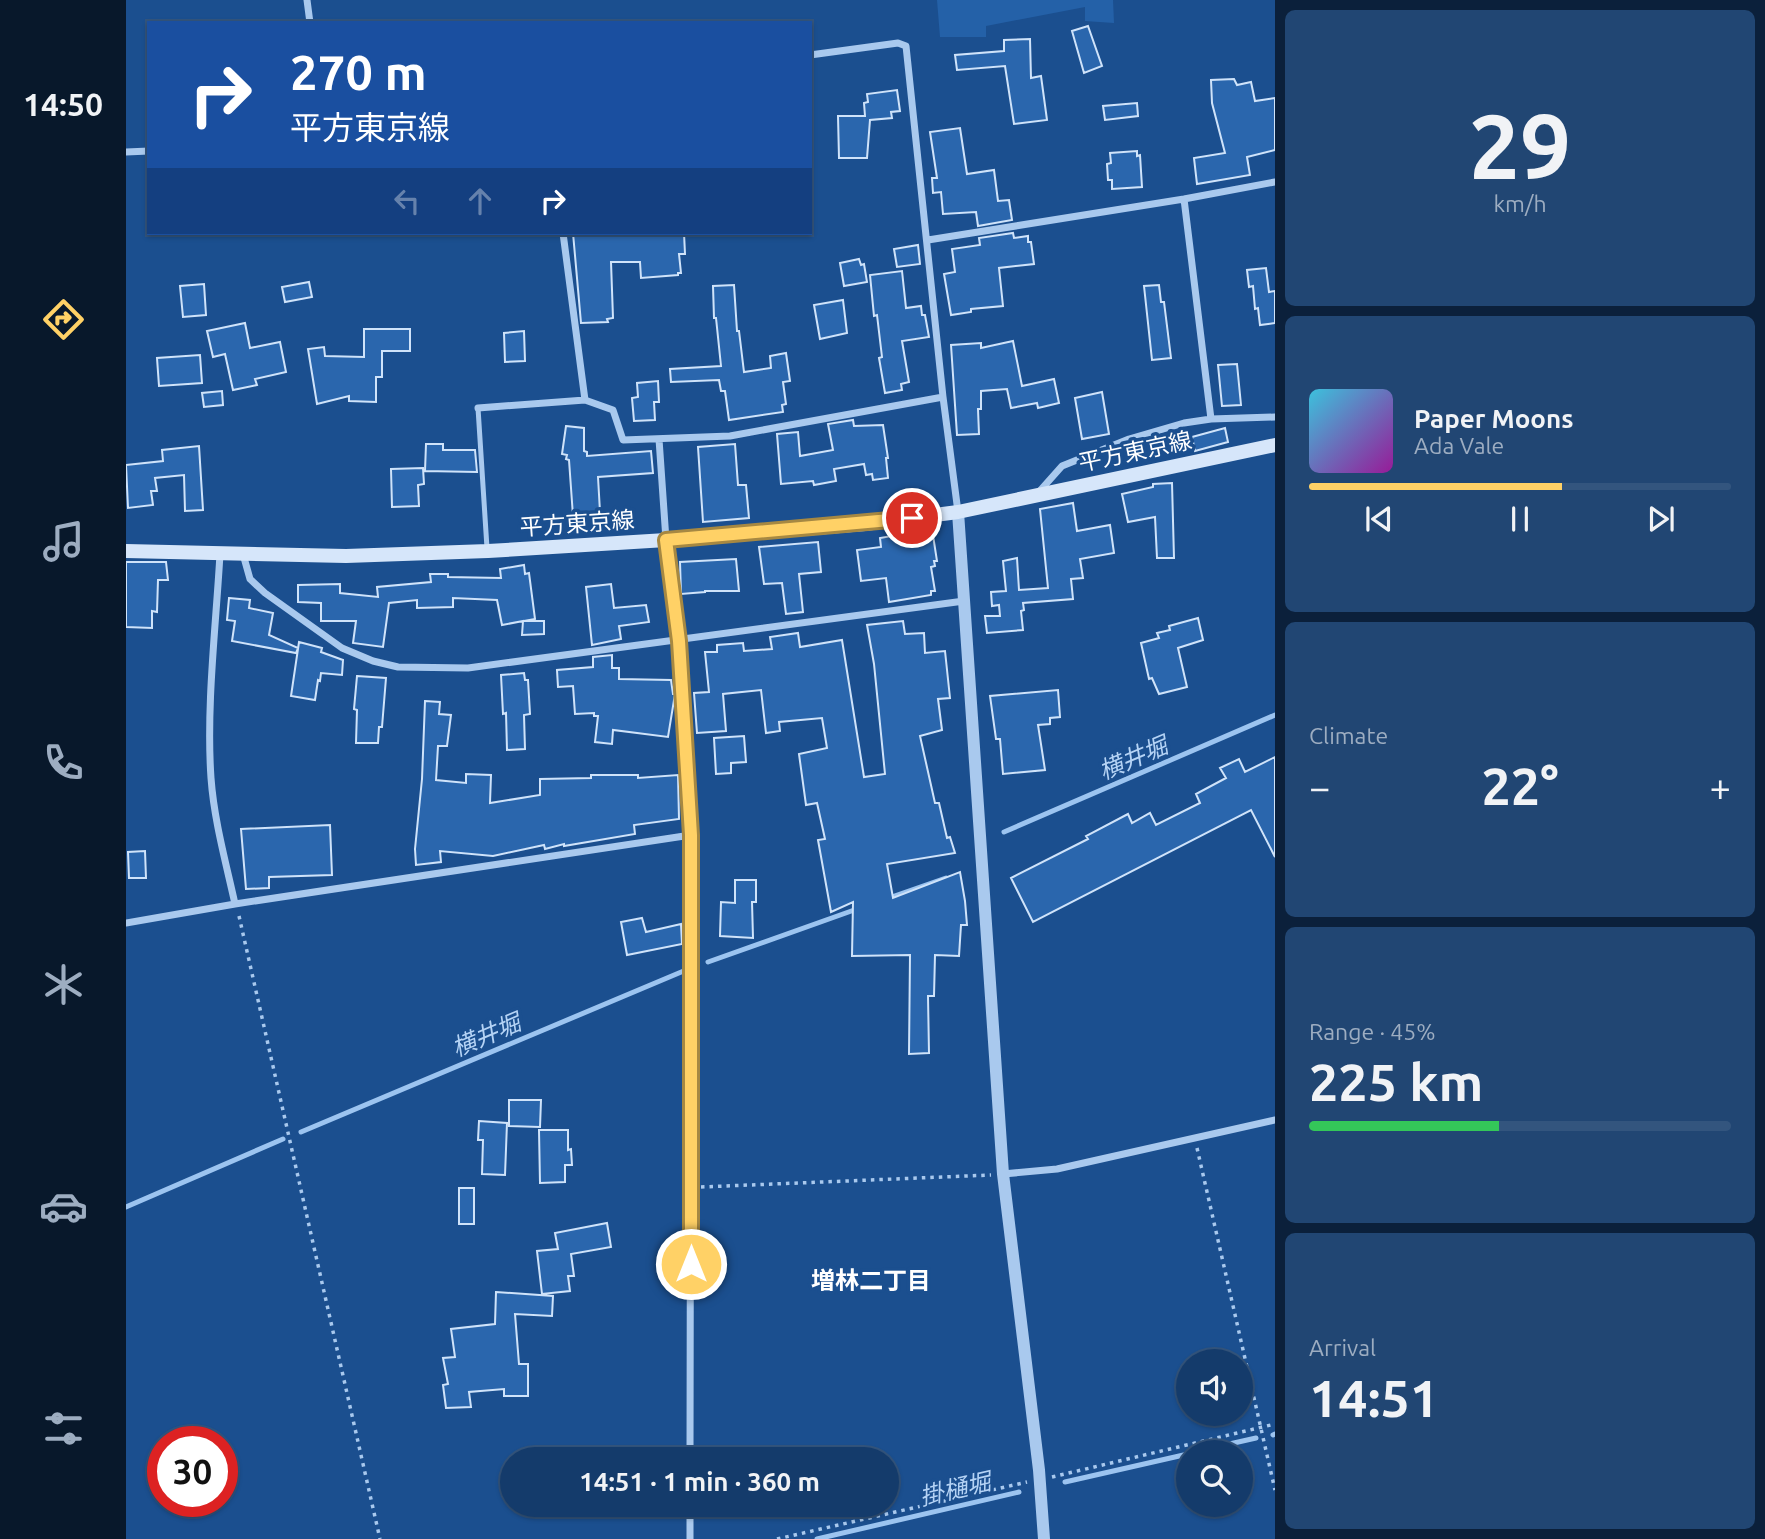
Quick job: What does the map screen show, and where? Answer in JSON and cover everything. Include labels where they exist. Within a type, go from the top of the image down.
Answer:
[{"type":"main road","name":"平方東京線","points":[[126,551],[346,556],[488,551],[866,524],[958,512],[1275,445]]},
{"type":"street","points":[[307,0],[310,21]]},
{"type":"street","points":[[812,55],[898,43],[906,46],[943,397],[958,512],[1003,1174],[1040,1470],[1044,1539]]},
{"type":"street","points":[[126,152],[147,151]]},
{"type":"street","points":[[928,240],[1184,200],[1275,182]]},
{"type":"street","points":[[1184,200],[1211,419]]},
{"type":"street","points":[[563,235],[584,400]]},
{"type":"street","points":[[478,408],[584,400],[613,411],[623,440],[730,436],[943,397]]},
{"type":"street","points":[[1035,496],[1062,466],[1129,439],[1184,423],[1211,419],[1275,417]]},
{"type":"street","points":[[659,439],[666,540],[679,641],[691,835],[690,1447]]},
{"type":"street","points":[[220,554],[211,718],[211,778],[235,904]]},
{"type":"street","points":[[243,554],[250,579],[265,593],[342,648],[373,661],[398,667],[468,668],[964,601]]},
{"type":"street","points":[[126,923],[691,835]]},
{"type":"street","points":[[1003,1174],[1057,1169],[1275,1120]]},
{"type":"street","points":[[690,1517],[690,1539]]},
{"type":"lane","points":[[478,408],[488,551]]},
{"type":"path","points":[[235,904],[380,1539]]},
{"type":"path","points":[[1195,1139],[1275,1490]]},
{"type":"path","points":[[692,1187],[1003,1174]]},
{"type":"shaded area","points":[[937,0],[1113,0],[1114,23],[1085,21],[1085,7],[986,26],[986,37],[940,37]]},
{"type":"building","points":[[1088,26],[1102,66],[1084,73],[1072,31]]},
{"type":"building","points":[[1030,39],[1031,78],[1041,76],[1047,120],[1014,124],[1005,66],[957,70],[955,55],[1004,51],[1004,40]]},
{"type":"building","points":[[1234,79],[1237,85],[1251,82],[1255,101],[1275,98],[1275,150],[1247,157],[1250,175],[1197,184],[1194,158],[1225,153],[1212,103],[1211,80]]},
{"type":"building","points":[[897,90],[900,111],[891,112],[892,118],[870,120],[867,158],[839,158],[838,116],[865,116],[864,103],[868,102],[867,94]]},
{"type":"building","points":[[1137,103],[1138,116],[1105,120],[1103,106]]},
{"type":"building","points":[[960,128],[967,174],[994,170],[998,201],[1009,200],[1012,220],[978,226],[976,212],[943,214],[941,192],[933,193],[932,178],[937,178],[930,132]]},
{"type":"building","points":[[1137,151],[1137,156],[1140,155],[1142,187],[1112,189],[1112,180],[1108,180],[1107,164],[1111,163],[1110,153]]},
{"type":"building","points":[[1013,233],[1014,238],[1028,236],[1034,264],[999,268],[1003,306],[971,309],[971,312],[951,315],[944,274],[955,272],[952,249],[980,245],[979,238]]},
{"type":"building","points":[[573,235],[684,235],[685,254],[679,254],[681,273],[678,275],[641,278],[640,262],[611,262],[613,318],[607,319],[608,322],[581,323]]},
{"type":"building","points":[[918,245],[920,264],[897,267],[894,249]]},
{"type":"building","points":[[859,259],[861,265],[864,264],[867,282],[844,286],[840,263]]},
{"type":"building","points":[[1266,268],[1269,292],[1275,291],[1275,323],[1260,325],[1253,286],[1249,287],[1247,270]]},
{"type":"building","points":[[902,271],[906,308],[921,306],[929,337],[902,341],[909,382],[901,384],[902,390],[885,393],[870,275]]},
{"type":"building","points":[[309,282],[312,297],[285,302],[282,287]]},
{"type":"building","points":[[204,284],[206,315],[183,317],[180,286]]},
{"type":"building","points":[[734,285],[737,331],[744,372],[771,368],[770,356],[786,353],[790,381],[783,382],[786,404],[782,405],[783,412],[729,420],[725,391],[721,391],[719,380],[671,382],[670,369],[721,366],[714,318],[713,286]]},
{"type":"building","points":[[1159,285],[1161,302],[1164,302],[1171,358],[1152,360],[1144,286]]},
{"type":"building","points":[[843,300],[847,333],[820,339],[814,305]]},
{"type":"building","points":[[245,323],[250,348],[280,342],[286,372],[255,379],[257,385],[233,390],[225,354],[213,357],[207,331]]},
{"type":"building","points":[[364,329],[410,329],[410,351],[382,351],[382,377],[376,377],[376,402],[349,401],[349,396],[317,404],[308,349],[324,347],[325,356],[364,357]]},
{"type":"building","points":[[524,331],[525,361],[505,362],[504,333]]},
{"type":"building","points":[[1013,341],[1022,386],[1054,379],[1059,403],[1038,408],[1037,403],[1011,408],[1007,389],[981,391],[981,409],[978,409],[979,434],[957,435],[951,345],[981,343],[981,348]]},
{"type":"building","points":[[200,355],[202,383],[159,386],[157,358]]},
{"type":"building","points":[[1237,364],[1241,405],[1222,406],[1218,365]]},
{"type":"building","points":[[658,381],[659,402],[654,402],[655,420],[634,421],[632,398],[638,397],[637,383]]},
{"type":"building","points":[[222,391],[223,405],[204,407],[202,393]]},
{"type":"building","points":[[1102,392],[1109,434],[1082,439],[1075,398]]},
{"type":"building","points":[[853,420],[854,426],[883,425],[888,478],[873,480],[872,474],[866,475],[864,464],[834,469],[836,481],[814,485],[813,481],[781,484],[777,434],[798,432],[800,456],[833,450],[828,424]]},
{"type":"building","points":[[566,426],[584,428],[584,451],[587,456],[651,451],[653,473],[598,477],[600,512],[573,516],[569,460],[566,459],[567,455],[562,454]]},
{"type":"building","points":[[1225,428],[1228,442],[1195,451],[1192,437]]},
{"type":"building","points":[[426,444],[443,444],[443,450],[475,450],[477,472],[425,471]]},
{"type":"building","points":[[735,444],[738,485],[746,485],[749,518],[703,522],[698,447]]},
{"type":"building","points":[[199,446],[203,510],[185,511],[184,475],[155,478],[157,491],[151,491],[153,505],[128,508],[126,465],[163,461],[162,450]]},
{"type":"building","points":[[423,468],[424,484],[418,485],[419,506],[392,507],[391,469]]},
{"type":"building","points":[[1172,483],[1174,558],[1157,558],[1155,517],[1128,522],[1122,494],[1153,487],[1153,484]]},
{"type":"building","points":[[1073,503],[1077,531],[1110,525],[1114,553],[1080,559],[1083,578],[1071,579],[1073,599],[1023,603],[1023,630],[987,633],[985,616],[1000,616],[999,605],[992,606],[991,592],[1006,591],[1003,561],[1017,558],[1019,590],[1048,588],[1040,509]]},
{"type":"building","points":[[932,529],[937,561],[934,561],[935,566],[931,567],[935,591],[931,591],[931,595],[889,602],[886,578],[861,581],[857,550],[881,547],[880,538]]},
{"type":"building","points":[[818,542],[821,572],[799,574],[803,612],[786,614],[782,583],[764,584],[759,547]]},
{"type":"building","points":[[736,559],[739,591],[681,594],[680,562]]},
{"type":"building","points":[[126,562],[166,562],[168,580],[158,580],[157,612],[152,611],[152,628],[126,627]]},
{"type":"building","points":[[524,565],[525,574],[529,573],[535,619],[524,621],[544,621],[544,634],[522,635],[523,621],[502,625],[497,600],[453,598],[453,607],[417,608],[417,600],[389,603],[383,647],[353,643],[356,621],[321,621],[321,603],[298,602],[298,585],[340,584],[340,593],[378,597],[377,587],[431,582],[430,574],[501,578],[500,569]]},
{"type":"building","points":[[611,584],[614,608],[646,605],[649,622],[619,626],[621,639],[592,645],[586,587]]},
{"type":"building","points":[[229,598],[250,600],[249,608],[273,613],[269,635],[298,648],[296,653],[232,641],[235,621],[227,620]]},
{"type":"building","points":[[1198,618],[1203,640],[1178,648],[1187,687],[1159,694],[1152,678],[1149,679],[1141,643],[1159,638],[1157,633],[1170,630],[1169,626]]},
{"type":"building","points":[[903,621],[905,634],[924,633],[925,653],[945,651],[950,698],[938,699],[942,730],[920,736],[935,803],[939,803],[947,838],[950,837],[955,853],[887,864],[893,898],[960,872],[967,925],[961,925],[959,956],[935,955],[934,996],[928,996],[929,1053],[909,1054],[910,955],[852,956],[853,902],[831,912],[818,840],[825,839],[817,803],[806,805],[799,754],[827,748],[822,718],[779,722],[780,731],[766,733],[761,690],[723,694],[726,731],[697,733],[694,693],[709,692],[705,652],[717,652],[717,645],[743,643],[744,651],[772,649],[770,637],[798,633],[800,647],[842,640],[864,777],[885,774],[874,664],[867,625]]},
{"type":"building","points":[[299,642],[322,648],[321,652],[343,660],[342,675],[321,673],[315,700],[291,696]]},
{"type":"building","points":[[612,655],[612,668],[619,668],[619,679],[671,680],[675,694],[668,737],[613,730],[612,744],[595,742],[598,716],[594,716],[594,713],[575,714],[573,686],[558,687],[557,670],[593,667],[593,657]]},
{"type":"building","points":[[524,673],[525,680],[528,680],[530,714],[524,715],[525,749],[507,750],[501,675]]},
{"type":"building","points":[[357,676],[386,678],[378,743],[356,743],[357,710],[354,709]]},
{"type":"building","points":[[1058,690],[1060,717],[1050,718],[1050,724],[1038,725],[1045,770],[1003,774],[1000,739],[996,739],[990,696]]},
{"type":"building","points":[[425,701],[440,702],[439,714],[451,715],[447,746],[438,746],[436,780],[466,783],[466,774],[491,775],[490,803],[540,795],[540,779],[591,778],[591,775],[638,775],[638,778],[678,775],[679,819],[634,825],[635,834],[545,849],[544,845],[493,856],[440,851],[441,862],[416,865]]},
{"type":"building","points":[[744,736],[746,762],[731,763],[731,773],[716,774],[714,738]]},
{"type":"building","points":[[1275,757],[1275,857],[1251,810],[1033,922],[1011,878],[1088,839],[1086,836],[1128,814],[1132,823],[1150,813],[1156,825],[1200,803],[1196,794],[1226,778],[1220,768],[1239,759],[1245,772]]},
{"type":"building","points":[[330,825],[332,875],[269,877],[269,888],[246,889],[241,829]]},
{"type":"building","points":[[145,851],[146,878],[129,878],[128,852]]},
{"type":"building","points":[[735,880],[756,880],[756,902],[752,902],[753,938],[720,936],[721,902],[735,903]]},
{"type":"building","points":[[642,918],[646,932],[681,924],[682,944],[627,955],[621,922]]},
{"type":"building","points":[[509,1100],[541,1100],[540,1127],[509,1126]]},
{"type":"building","points":[[479,1121],[507,1123],[505,1175],[482,1174],[483,1140],[478,1140]]},
{"type":"building","points":[[539,1130],[568,1130],[568,1150],[571,1149],[572,1165],[565,1165],[565,1182],[540,1183]]},
{"type":"building","points":[[459,1188],[474,1188],[474,1224],[459,1224]]},
{"type":"building","points":[[607,1223],[611,1247],[571,1254],[574,1276],[568,1276],[570,1291],[542,1294],[537,1251],[558,1249],[555,1233]]},
{"type":"building","points":[[496,1292],[553,1296],[552,1316],[515,1314],[519,1364],[528,1364],[528,1396],[504,1396],[504,1389],[469,1392],[471,1407],[446,1408],[443,1385],[448,1384],[443,1358],[455,1357],[451,1329],[495,1324]]},
{"type":"waterway","name":"横井堀","points":[[1004,832],[1275,715]]},
{"type":"waterway","name":"横井堀","points":[[886,899],[946,878]]},
{"type":"waterway","name":"横井堀","points":[[708,962],[857,909]]},
{"type":"waterway","name":"横井堀","points":[[301,1132],[686,970]]},
{"type":"waterway","name":"横井堀","points":[[126,1207],[283,1139]]},
{"type":"waterway","name":"掛樋堀","points":[[1247,1440],[1256,1438]]},
{"type":"waterway","name":"掛樋堀","points":[[1065,1482],[1176,1457]]},
{"type":"waterway","name":"掛樋堀","points":[[817,1539],[1019,1492]]},
{"type":"district","name":"増林二丁目","points":[[871,1280]]},
{"type":"route","points":[[691,1264],[691,835],[679,641],[666,540],[912,518]]}]
